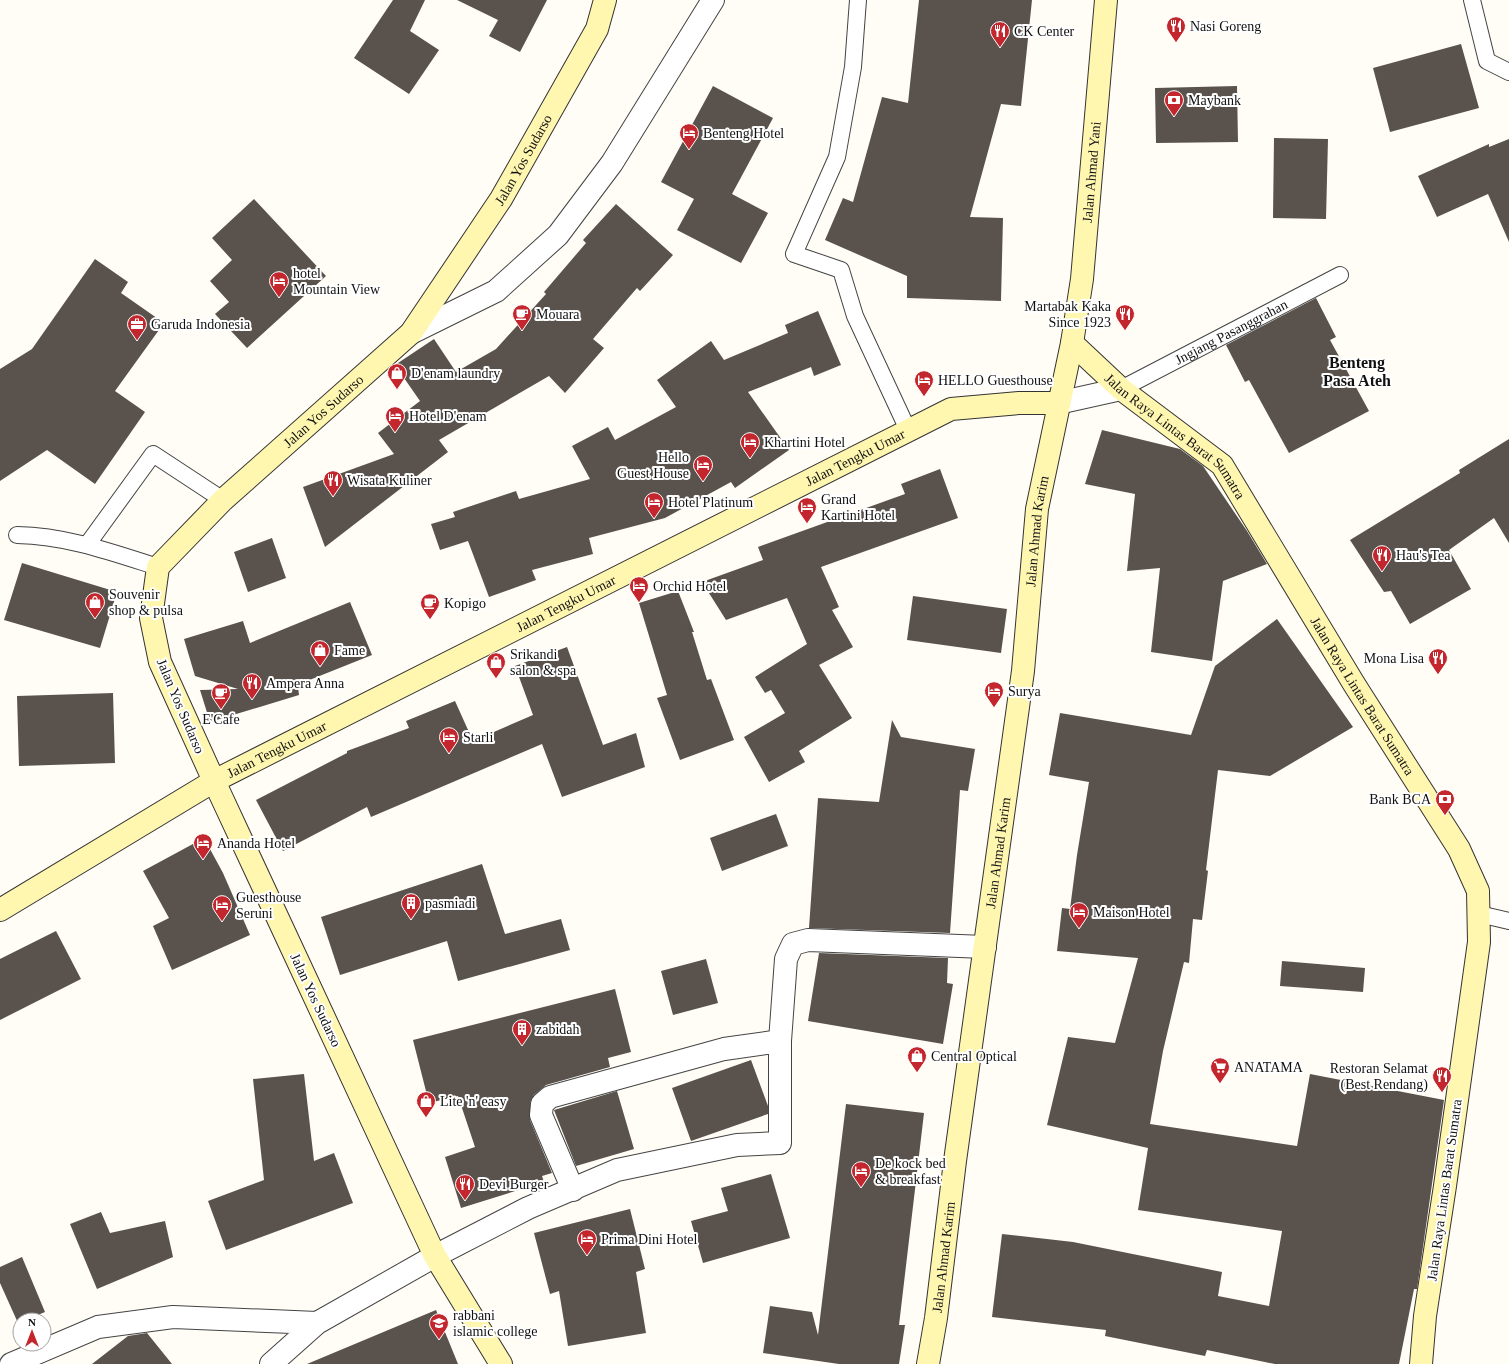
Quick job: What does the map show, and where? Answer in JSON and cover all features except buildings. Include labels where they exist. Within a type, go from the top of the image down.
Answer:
[{"type":"street","name":"Jalan Yos Sudarso","points":[[501,1364],[435,1256],[160,662],[151,618],[158,567],[223,500],[411,334],[501,198],[596,29],[605,0]]},
{"type":"street","points":[[411,334],[496,291],[558,235],[612,163],[712,0]]},
{"type":"street","name":"Jalan Ahmad Yani","points":[[1072,343],[1082,279],[1106,0]]},
{"type":"street","name":"Jalan Raya Lintas Barat Sumatra","points":[[1072,343],[1121,389],[1222,465],[1354,684],[1459,848],[1478,891],[1479,942],[1445,1186],[1425,1316],[1421,1364]]},
{"type":"street","name":"Jalan Ahmad Karim","points":[[928,1364],[936,1318],[955,1161],[1023,671],[1037,509],[1058,403],[1072,343]]},
{"type":"street","points":[[1058,403],[1121,389]]},
{"type":"street","name":"Jalan Tengku Umar","points":[[0,910],[214,780],[951,409],[1019,403],[1058,403]]},
{"type":"street","points":[[271,1364],[317,1323],[435,1256],[528,1208],[617,1170],[736,1145],[780,1143],[780,1041],[786,959],[792,944],[808,940],[985,947]]},
{"type":"street","points":[[573,1190],[540,1115],[542,1104],[550,1097],[724,1049],[780,1041]]},
{"type":"street","points":[[11,1364],[98,1327],[166,1318],[317,1323]]},
{"type":"lane","points":[[858,0],[853,67],[837,157],[794,254],[841,270],[855,316],[908,430]]},
{"type":"lane","points":[[1472,0],[1487,60],[1509,72]]},
{"type":"lane","name":"Jngjang Pasanggrahan","points":[[1121,389],[1340,275]]},
{"type":"lane","points":[[87,545],[153,454],[223,500]]},
{"type":"lane","points":[[17,535],[42,536],[87,545],[158,567]]},
{"type":"lane","points":[[1478,914],[1509,921]]},
{"type":"place","name":"Nasi Goreng","points":[[1176,43]]},
{"type":"place","name":"CK Center","points":[[1000,48]]},
{"type":"place","name":"Maybank","points":[[1174,117]]},
{"type":"place","name":"Benteng Hotel","points":[[689,150]]},
{"type":"place","name":"hotel Mountain View","points":[[279,298]]},
{"type":"place","name":"Mouara","points":[[522,331]]},
{"type":"place","name":"Martabak Kaka Since 1923","points":[[1125,331]]},
{"type":"place","name":"Garuda Indonesia","points":[[137,341]]},
{"type":"place","name":"D'enam laundry","points":[[397,390]]},
{"type":"place","name":"HELLO Guesthouse","points":[[924,397]]},
{"type":"place","name":"Hotel D'enam","points":[[395,433]]},
{"type":"place","name":"Khartini Hotel","points":[[750,459]]},
{"type":"place","name":"Hello Guest House","points":[[703,482]]},
{"type":"place","name":"Wisata Kuliner","points":[[333,497]]},
{"type":"place","name":"Hotel Platinum","points":[[654,519]]},
{"type":"place","name":"Grand Kartini Hotel","points":[[807,524]]},
{"type":"place","name":"Hau's Tea","points":[[1382,572]]},
{"type":"place","name":"Orchid Hotel","points":[[639,603]]},
{"type":"place","name":"Souvenir shop & pulsa","points":[[95,619]]},
{"type":"place","name":"Kopigo","points":[[430,620]]},
{"type":"place","name":"Fame","points":[[320,667]]},
{"type":"place","name":"Mona Lisa","points":[[1438,675]]},
{"type":"place","name":"Srikandi salon & spa","points":[[496,679]]},
{"type":"place","name":"Ampera Anna","points":[[252,700]]},
{"type":"place","name":"Surya","points":[[994,708]]},
{"type":"place","name":"E'Cafe","points":[[221,710]]},
{"type":"place","name":"Starli","points":[[449,754]]},
{"type":"place","name":"Bank BCA","points":[[1445,816]]},
{"type":"place","name":"Ananda Hotel","points":[[203,860]]},
{"type":"place","name":"pasmiadi","points":[[411,920]]},
{"type":"place","name":"Guesthouse Seruni","points":[[222,922]]},
{"type":"place","name":"Maison Hotel","points":[[1079,929]]},
{"type":"place","name":"zabidah","points":[[522,1046]]},
{"type":"place","name":"Central Optical","points":[[917,1073]]},
{"type":"place","name":"ANATAMA","points":[[1220,1084]]},
{"type":"place","name":"Restoran Selamat (Best Rendang)","points":[[1442,1093]]},
{"type":"place","name":"Lite 'n' easy","points":[[426,1118]]},
{"type":"place","name":"De kock bed & breakfast","points":[[861,1188]]},
{"type":"place","name":"Devi Burger","points":[[465,1201]]},
{"type":"place","name":"Prima Dini Hotel","points":[[587,1256]]},
{"type":"place","name":"rabbani islamic college","points":[[439,1340]]},
{"type":"district","name":"Benteng Pasa Ateh","points":[[1357,371]]}]
